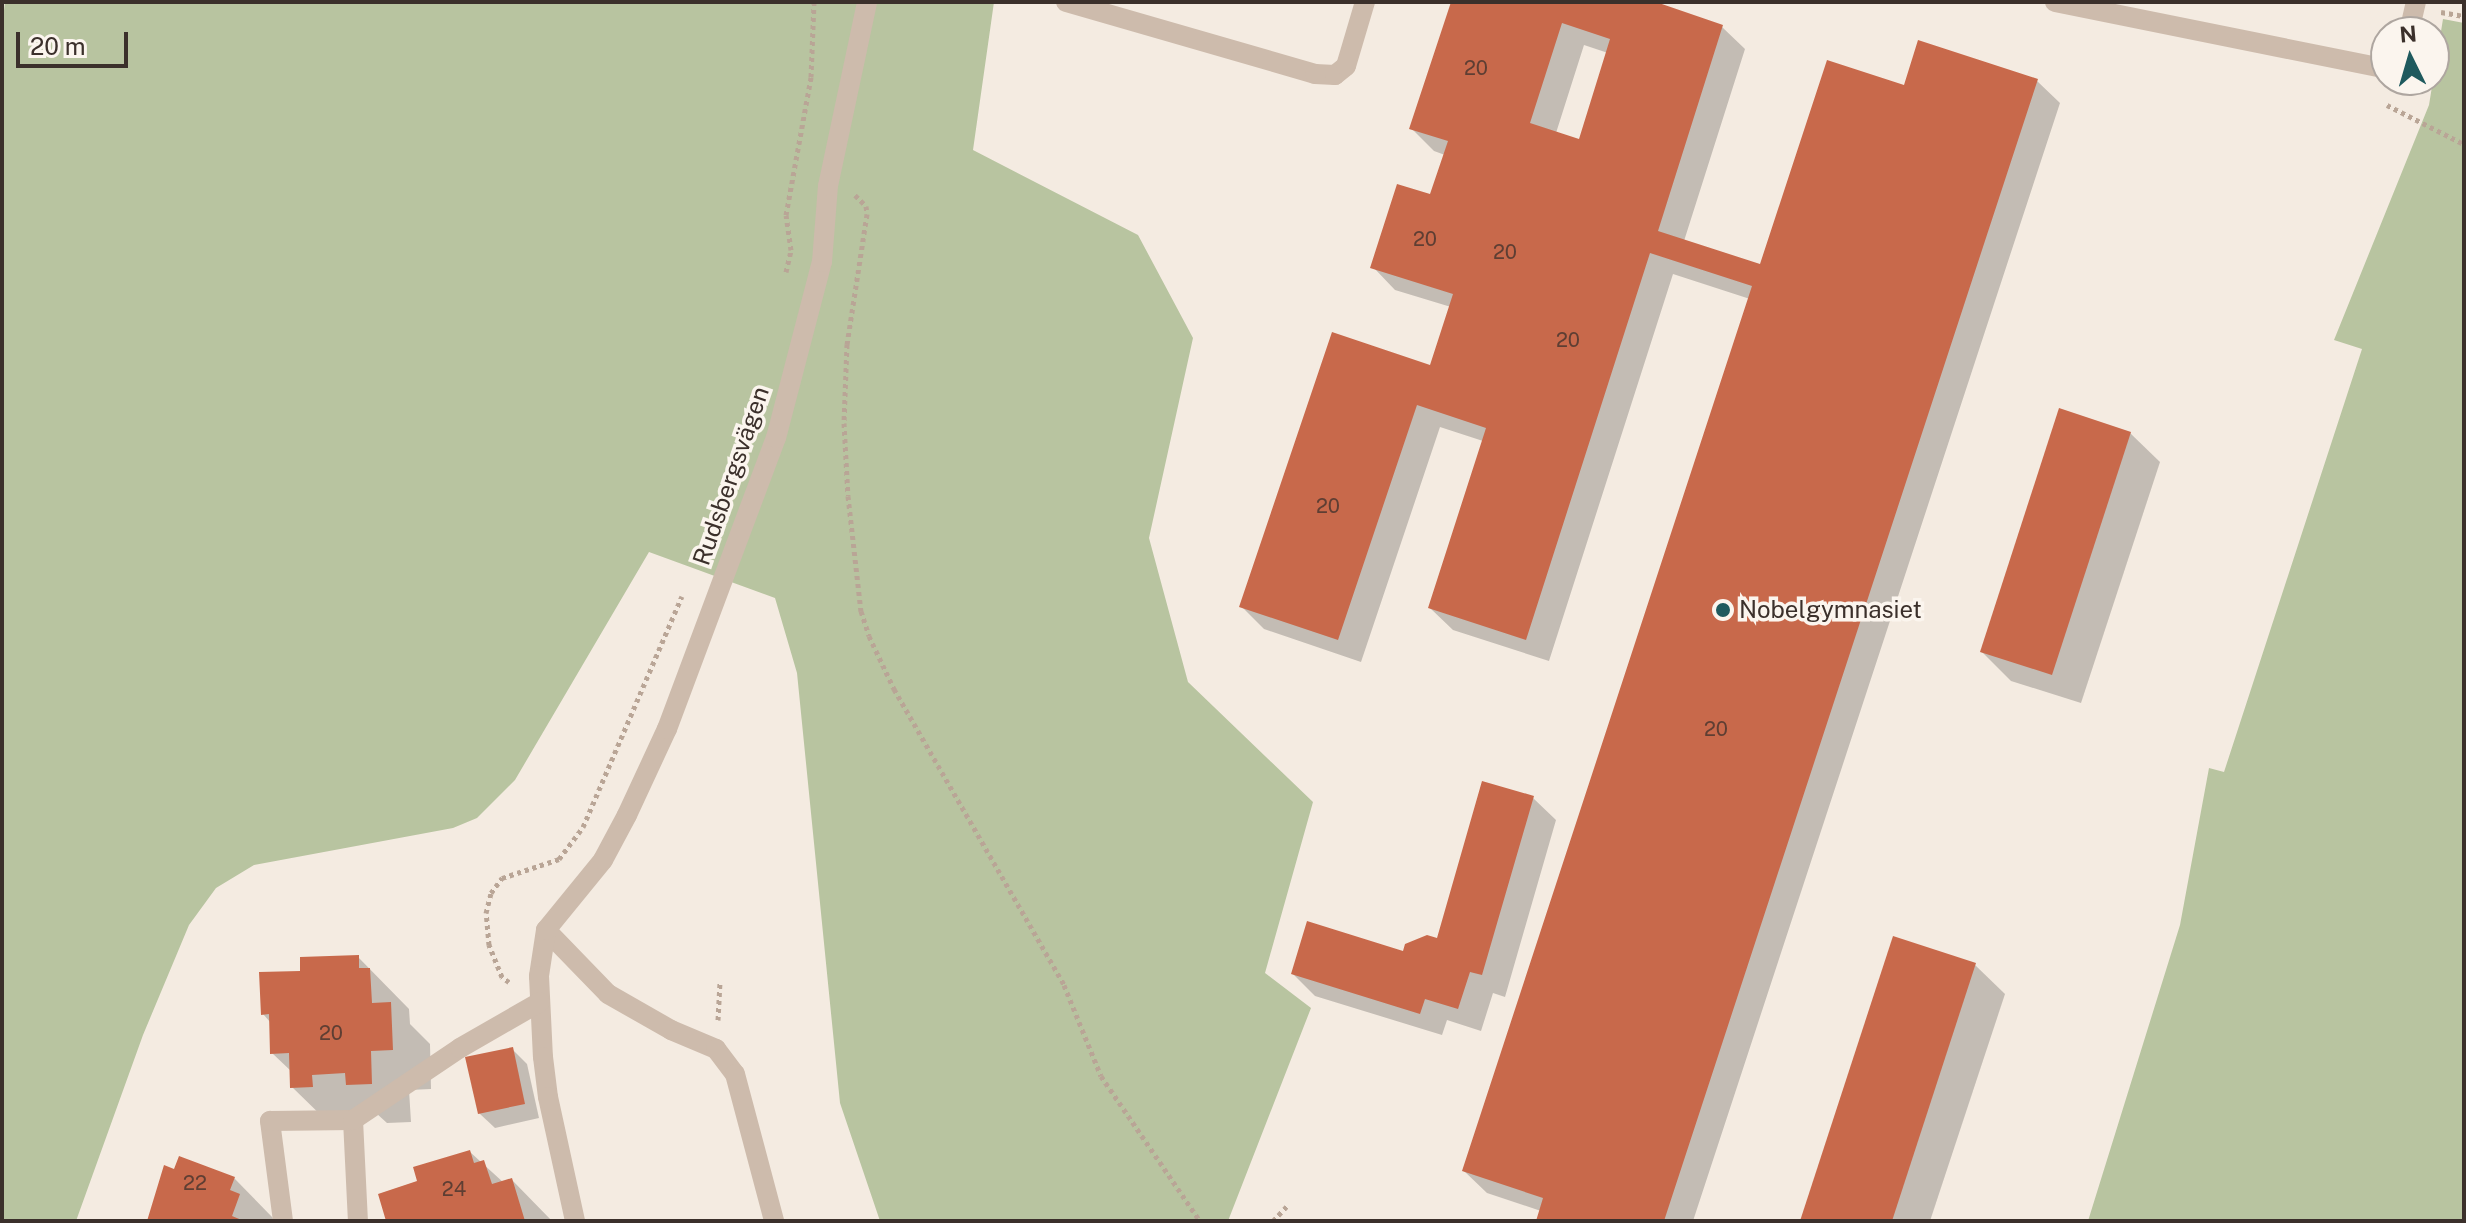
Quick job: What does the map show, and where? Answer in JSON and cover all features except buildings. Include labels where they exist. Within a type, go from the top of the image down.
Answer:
[{"type":"street","name":"Rudsbergsvägen","points":[[546,930],[603,860],[627,815],[667,729],[776,438],[822,262],[828,186],[867,2]]},
{"type":"street","points":[[1066,2],[1315,74],[1335,75],[1346,66],[1365,2]]},
{"type":"street","points":[[2055,2],[2370,66]]},
{"type":"street","points":[[546,930],[540,1002],[548,1097],[575,1221]]},
{"type":"street","points":[[546,930],[608,994],[650,1019],[716,1049],[735,1074],[774,1221]]},
{"type":"street","points":[[283,1221],[270,1121],[353,1120],[460,1048],[540,1002]]},
{"type":"street","points":[[353,1120],[358,1221]]},
{"type":"path","points":[[784,281],[791,250],[786,215],[811,77],[814,2]]},
{"type":"path","points":[[2438,11],[2464,16]]},
{"type":"path","points":[[2387,105],[2464,144]]},
{"type":"path","points":[[843,189],[866,206],[867,214],[847,344],[844,423],[848,496],[861,611],[869,636],[909,715],[1064,985],[1101,1076],[1200,1221]]},
{"type":"path","points":[[540,1002],[502,977],[489,945],[486,913],[491,893],[502,878],[559,859],[583,827],[685,589]]},
{"type":"path","points":[[1273,1221],[1288,1205]]},
{"type":"green space","points":[[5,2],[994,2],[973,150],[1138,235],[1193,338],[1149,538],[1188,682],[1313,802],[1265,973],[1311,1008],[1228,1221],[880,1221],[840,1103],[797,673],[775,598],[649,552],[515,780],[477,818],[453,828],[254,865],[216,888],[189,925],[143,1035],[76,1221],[2,1221],[2,27]]},
{"type":"green space","points":[[2450,20],[2464,23],[2464,1221],[2088,1221],[2180,925],[2209,768],[2224,772],[2362,349],[2334,340],[2430,96],[2450,96]]},
{"type":"place","name":"Nobelgymnasiet","points":[[1723,610]]}]
